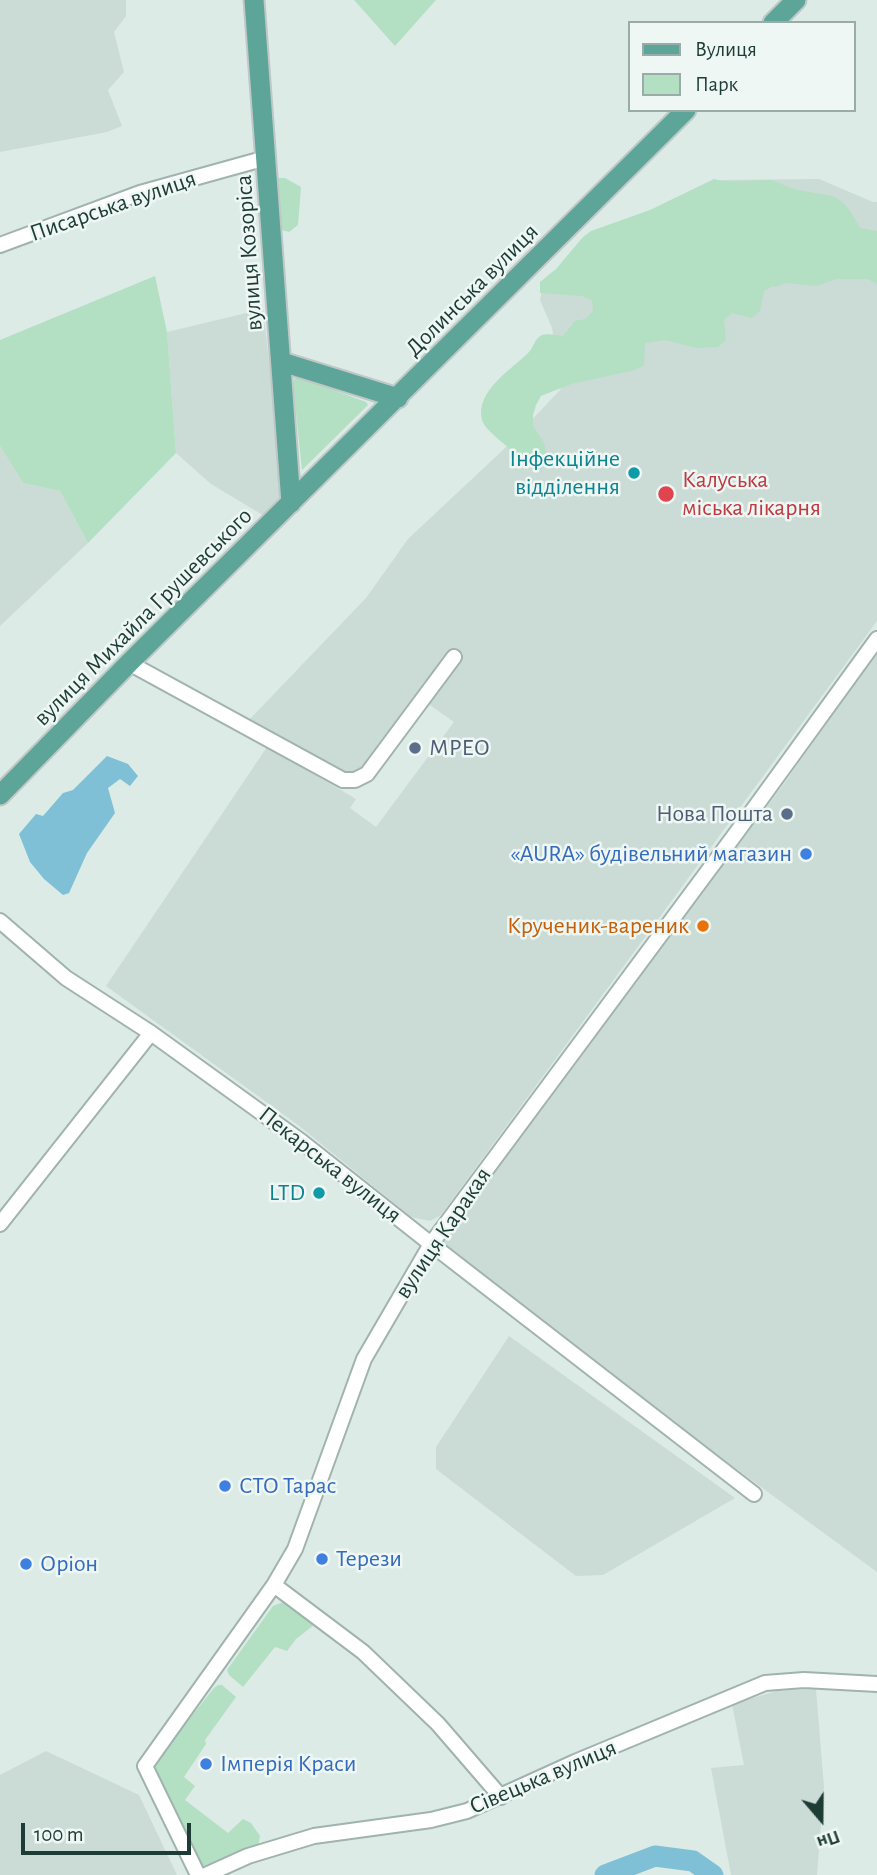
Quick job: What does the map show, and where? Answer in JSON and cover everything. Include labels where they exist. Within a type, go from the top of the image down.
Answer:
[{"type":"main road","name":"вулиця Козоріса","points":[[254,0],[291,503]]},
{"type":"main road","points":[[775,21],[796,0]]},
{"type":"main road","name":"Долинська вулиця","points":[[291,503],[684,112]]},
{"type":"main road","points":[[282,362],[398,398]]},
{"type":"main road","name":"вулиця Михайла Грушевського","points":[[0,795],[291,503]]},
{"type":"street","name":"Писарська вулиця","points":[[0,245],[140,193],[267,158]]},
{"type":"street","name":"вулиця Каракая","points":[[198,1875],[145,1766],[274,1585],[295,1549],[364,1359],[431,1244],[877,639]]},
{"type":"street","points":[[129,663],[344,780],[355,780],[367,774],[454,657]]},
{"type":"street","name":"Пекарська вулиця","points":[[0,921],[66,978],[151,1033],[302,1142],[754,1494]]},
{"type":"street","points":[[0,1224],[151,1033]]},
{"type":"street","points":[[274,1585],[363,1652],[438,1724],[501,1797]]},
{"type":"street","name":"Сівецька вулиця","points":[[206,1875],[248,1856],[314,1836],[467,1811],[575,1762],[765,1683],[804,1680],[877,1684]]},
{"type":"shaded area","points":[[0,0],[126,0],[126,16],[114,32],[124,72],[108,90],[122,126],[107,132],[0,152]]},
{"type":"shaded area","points":[[819,179],[877,202],[877,621],[441,1215],[430,1221],[411,1217],[298,1125],[106,986],[267,747],[356,799],[350,808],[376,827],[454,722],[417,696],[361,771],[349,776],[249,720],[366,598],[408,539],[504,449],[561,389],[552,328],[540,300],[543,285],[674,199],[720,180]]},
{"type":"shaded area","points":[[263,309],[282,474],[280,502],[266,517],[211,484],[176,453],[167,332]]},
{"type":"shaded area","points":[[0,446],[23,483],[60,491],[88,543],[0,626]]},
{"type":"shaded area","points":[[877,652],[877,1572],[637,1396],[440,1243],[783,785]]},
{"type":"shaded area","points":[[509,1336],[735,1498],[603,1575],[576,1576],[436,1469],[436,1447]]},
{"type":"shaded area","points":[[816,1689],[824,1787],[817,1875],[731,1875],[711,1768],[744,1765],[732,1704],[777,1691]]},
{"type":"shaded area","points":[[46,1751],[139,1795],[177,1875],[0,1875],[0,1775]]},
{"type":"green space","points":[[354,0],[436,0],[395,46]]},
{"type":"green space","points":[[285,178],[301,187],[298,225],[289,232],[278,229],[275,180]]},
{"type":"green space","points":[[714,179],[734,182],[769,180],[840,200],[860,228],[877,231],[877,284],[868,279],[836,279],[817,286],[786,283],[773,286],[764,291],[760,311],[752,318],[732,313],[724,320],[726,340],[718,347],[697,348],[665,340],[645,343],[644,365],[635,370],[571,384],[541,396],[533,415],[533,426],[544,443],[546,453],[546,463],[539,470],[490,432],[482,420],[481,409],[489,390],[529,352],[539,337],[547,334],[563,336],[575,321],[586,319],[593,311],[592,300],[582,296],[540,293],[540,282],[556,269],[591,231],[650,210]]},
{"type":"green space","points":[[155,276],[167,332],[176,453],[88,543],[60,491],[23,483],[0,446],[0,340]]},
{"type":"green space","points":[[299,377],[368,405],[302,470],[293,384],[294,379]]},
{"type":"green space","points":[[286,1601],[314,1625],[296,1639],[287,1651],[275,1647],[243,1687],[227,1670],[273,1606]]},
{"type":"green space","points":[[218,1685],[222,1685],[236,1697],[205,1740],[206,1744],[184,1777],[195,1786],[185,1800],[228,1833],[243,1819],[251,1823],[260,1836],[258,1847],[201,1871],[155,1771],[162,1753]]},
{"type":"water","points":[[107,756],[128,764],[138,776],[130,786],[120,779],[108,788],[115,813],[87,853],[69,893],[63,895],[44,879],[30,862],[19,834],[36,814],[43,816],[63,793],[73,790]]},
{"type":"waterway","points":[[605,1875],[655,1856],[693,1861],[713,1875]]},
{"type":"place","name":"Інфекційне відділення","points":[[634,473]]},
{"type":"place","name":"Калуська міська лікарня","points":[[666,494]]},
{"type":"place","name":"МРЕО","points":[[415,748]]},
{"type":"place","name":"Нова Пошта","points":[[787,814]]},
{"type":"place","name":"«AURA» будівельний магазин","points":[[806,854]]},
{"type":"place","name":"Крученик-вареник","points":[[703,926]]},
{"type":"place","name":"LTD","points":[[319,1193]]},
{"type":"place","name":"СТО Тарас","points":[[225,1486]]},
{"type":"place","name":"Терези","points":[[322,1559]]},
{"type":"place","name":"Оріон","points":[[26,1564]]},
{"type":"place","name":"Імперія Краси","points":[[206,1764]]}]
